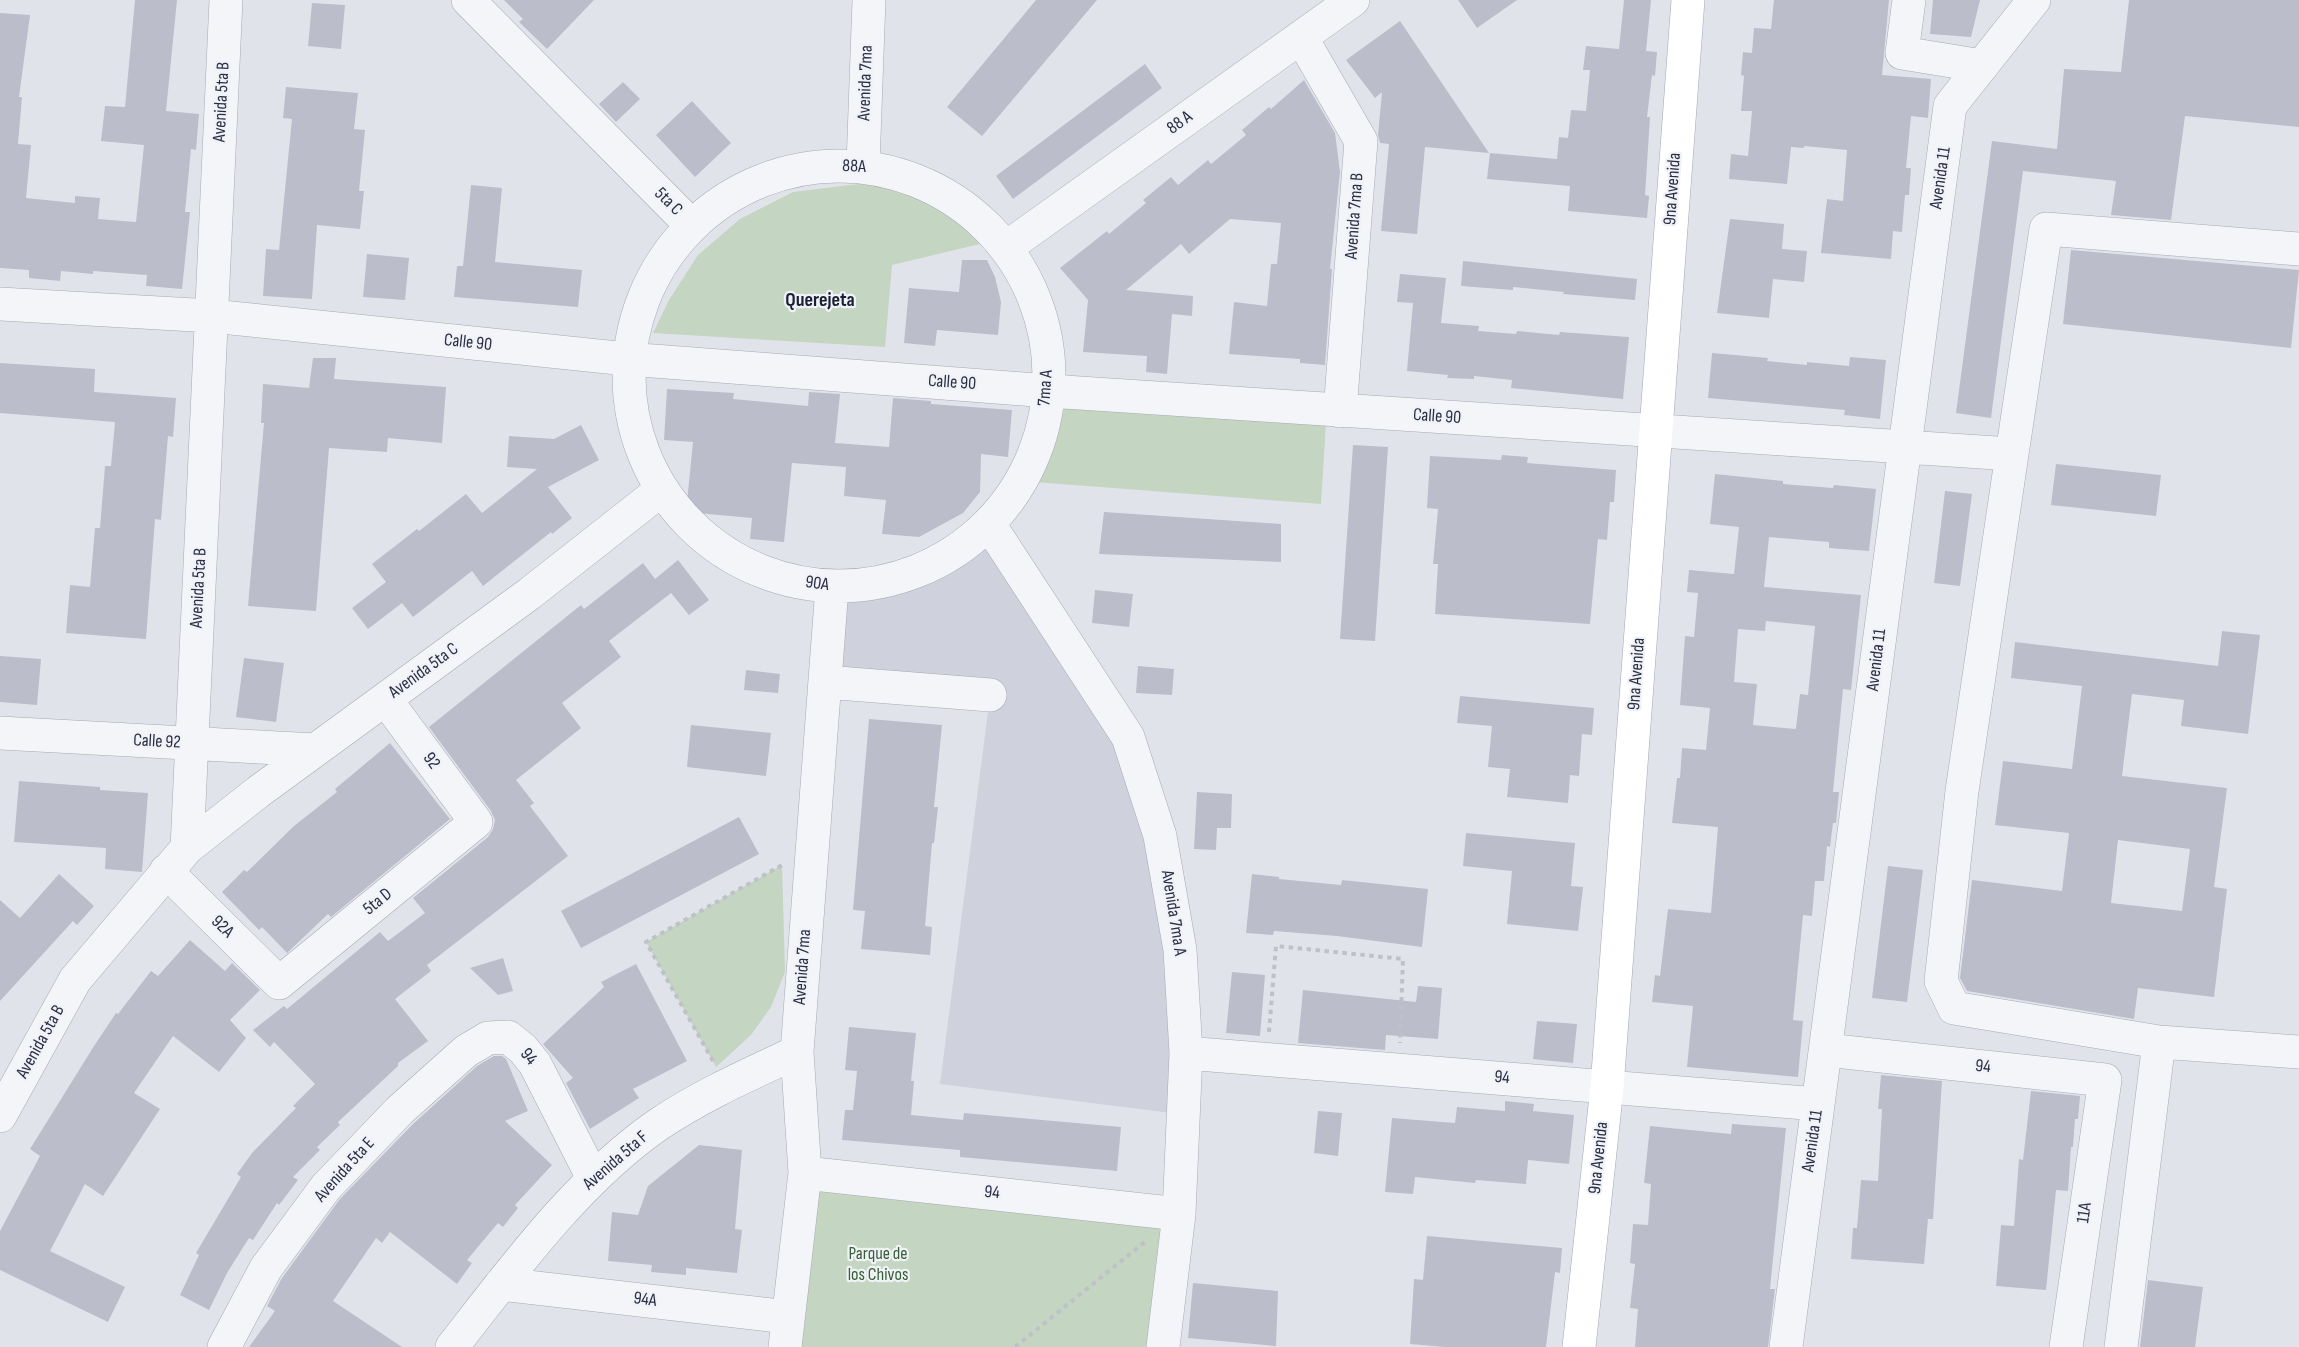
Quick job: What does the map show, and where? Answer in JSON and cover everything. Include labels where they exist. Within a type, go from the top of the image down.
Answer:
[{"type":"main road","name":"9na Avenida","points":[[1578,1347],[1607,1087],[1688,0]]},
{"type":"street","name":"Avenida 5ta B","points":[[0,1116],[75,980],[176,860],[192,744],[226,0]]},
{"type":"street","name":"5ta C","points":[[468,0],[691,225],[659,264],[637,310],[627,359],[633,428],[660,491]]},
{"type":"street","name":"Avenida 7ma","points":[[863,165],[869,0]]},
{"type":"street","name":"88 A","points":[[1007,247],[1353,0]]},
{"type":"street","points":[[1910,0],[1902,52],[1982,66]]},
{"type":"street","name":"Avenida 11","points":[[1786,1347],[1950,106],[2034,0]]},
{"type":"street","name":"Avenida 7ma B","points":[[1301,37],[1361,141],[1340,411]]},
{"type":"street","name":"88A","points":[[691,225],[741,188],[800,168],[863,165],[918,179],[967,207],[1007,247]]},
{"type":"street","points":[[2299,249],[2046,229],[1962,791],[1941,981],[1954,1008],[2159,1042],[2299,1052]]},
{"type":"street","name":"7ma A","points":[[989,524],[1020,484],[1040,439],[1049,390],[1047,340],[1036,301],[1033,291],[1007,247]]},
{"type":"street","name":"Calle 90","points":[[0,304],[212,316],[627,359],[1340,411],[2012,454]]},
{"type":"street","name":"90A","points":[[660,491],[706,541],[765,575],[832,587],[890,581],[943,559],[989,524]]},
{"type":"street","name":"Avenida 5ta C","points":[[176,860],[315,750],[529,594],[660,491]]},
{"type":"street","name":"Avenida 7ma A","points":[[989,524],[1128,737],[1160,836],[1180,950],[1186,1053],[1179,1214],[1163,1347]]},
{"type":"street","name":"Avenida 7ma","points":[[787,1332],[805,1173],[797,1052],[832,587]]},
{"type":"street","points":[[825,682],[990,696]]},
{"type":"street","name":"92","points":[[386,700],[476,822]]},
{"type":"street","name":"Calle 92","points":[[0,733],[315,750]]},
{"type":"street","name":"5ta D","points":[[279,983],[476,822]]},
{"type":"street","name":"92A","points":[[176,860],[279,983]]},
{"type":"street","name":"94","points":[[507,1037],[523,1049],[535,1064],[593,1178]]},
{"type":"street","name":"Avenida 5ta E","points":[[224,1347],[266,1268],[326,1187],[400,1110],[466,1051],[488,1038],[507,1037]]},
{"type":"street","points":[[2121,1347],[2159,1042]]},
{"type":"street","name":"94","points":[[1826,1050],[2105,1080]]},
{"type":"street","name":"Avenida 5ta F","points":[[452,1347],[501,1284],[593,1178],[659,1124],[726,1085],[797,1052]]},
{"type":"street","name":"94","points":[[1186,1053],[1818,1104]]},
{"type":"street","name":"11A","points":[[2066,1347],[2105,1080]]},
{"type":"street","name":"94","points":[[805,1173],[1179,1214]]},
{"type":"street","name":"94A","points":[[501,1284],[787,1332]]},
{"type":"path","points":[[726,1085],[646,942],[812,848]]},
{"type":"path","points":[[1268,1060],[1276,946],[1403,959],[1399,1070]]},
{"type":"path","points":[[1016,1347],[1179,1214]]},
{"type":"shaded area","points":[[989,524],[1128,737],[1160,836],[1179,1114],[940,1084],[990,696],[825,682],[832,587],[890,581],[943,559]]},
{"type":"green space","points":[[883,181],[932,201],[984,243],[892,265],[885,347],[653,333],[669,300],[698,255],[740,219],[793,192]]},
{"type":"green space","points":[[1065,407],[1326,423],[1321,504],[1035,482]]},
{"type":"green space","points":[[782,865],[785,972],[771,1007],[751,1035],[716,1067],[646,942]]},
{"type":"green space","name":"Parque de los Chivos","points":[[805,1173],[1179,1214],[1163,1347],[785,1347]]},
{"type":"building","points":[[135,0],[177,0],[166,111],[199,114],[196,150],[191,149],[185,212],[190,212],[182,289],[146,286],[147,275],[61,271],[60,281],[29,278],[29,270],[0,268],[0,13],[30,15],[19,97],[22,97],[18,144],[31,145],[26,198],[75,203],[75,196],[100,198],[98,219],[136,222],[144,145],[101,141],[105,106],[125,107]]},
{"type":"building","points":[[504,0],[594,0],[547,49],[519,22],[523,19]]},
{"type":"building","points":[[1036,0],[1097,0],[982,136],[947,107]]},
{"type":"building","points":[[1458,0],[1517,0],[1477,28]]},
{"type":"building","points":[[1624,0],[1651,0],[1646,51],[1657,52],[1647,117],[1650,117],[1645,195],[1649,196],[1647,218],[1568,211],[1570,186],[1487,179],[1490,153],[1557,159],[1559,137],[1568,138],[1571,110],[1586,111],[1590,70],[1583,70],[1586,46],[1619,49]]},
{"type":"building","points":[[1774,0],[1889,0],[1882,75],[1931,79],[1928,118],[1911,116],[1906,168],[1911,168],[1909,195],[1905,195],[1902,232],[1893,231],[1891,259],[1821,253],[1827,199],[1843,201],[1847,150],[1791,147],[1787,184],[1729,179],[1731,154],[1748,156],[1752,111],[1741,111],[1744,76],[1741,75],[1743,52],[1752,53],[1754,28],[1771,29]]},
{"type":"building","points":[[1933,0],[1980,0],[1971,37],[1930,34]]},
{"type":"building","points":[[2129,0],[2299,0],[2299,127],[2185,116],[2171,220],[2111,215],[2116,181],[2023,171],[1991,418],[1956,413],[1992,141],[2057,149],[2064,69],[2121,72]]},
{"type":"building","points":[[312,3],[345,5],[341,49],[308,46]]},
{"type":"building","points":[[1400,21],[1489,153],[1425,147],[1417,234],[1381,231],[1389,144],[1380,143],[1378,135],[1382,92],[1375,98],[1346,60]]},
{"type":"building","points":[[1145,64],[1162,88],[1013,199],[996,176]]},
{"type":"building","points":[[1304,80],[1335,133],[1340,172],[1330,269],[1332,269],[1325,365],[1300,363],[1300,359],[1229,354],[1234,302],[1267,306],[1271,264],[1277,264],[1281,223],[1230,219],[1189,254],[1181,244],[1126,290],[1193,296],[1192,316],[1172,314],[1167,374],[1146,372],[1147,356],[1083,352],[1088,300],[1060,268],[1107,231],[1109,234],[1146,203],[1143,200],[1171,177],[1178,185],[1208,160],[1211,164],[1246,135],[1242,130],[1269,107],[1271,109]]},
{"type":"building","points":[[623,82],[640,99],[616,122],[599,104]]},
{"type":"building","points":[[286,87],[358,93],[354,129],[365,130],[359,191],[364,191],[360,229],[317,225],[312,299],[263,296],[266,249],[279,250],[292,119],[283,118]]},
{"type":"building","points":[[692,101],[731,143],[695,177],[656,135]]},
{"type":"building","points":[[471,185],[502,188],[495,262],[582,270],[578,307],[454,297],[457,266],[463,266]]},
{"type":"building","points":[[1730,219],[1784,224],[1782,249],[1807,251],[1804,282],[1773,279],[1769,318],[1717,313]]},
{"type":"building","points":[[2071,250],[2299,270],[2291,348],[2063,324]]},
{"type":"building","points":[[367,254],[409,258],[405,300],[363,297]]},
{"type":"building","points":[[962,260],[987,260],[995,277],[1001,302],[998,335],[937,330],[935,346],[904,343],[909,288],[959,292]]},
{"type":"building","points":[[1463,261],[1637,279],[1635,300],[1513,287],[1513,290],[1461,286]]},
{"type":"building","points":[[1400,274],[1446,278],[1441,323],[1479,326],[1478,331],[1516,334],[1517,331],[1559,335],[1560,332],[1629,337],[1623,399],[1511,388],[1512,380],[1474,376],[1474,379],[1447,378],[1448,375],[1407,371],[1413,303],[1397,302]]},
{"type":"building","points":[[1712,353],[1768,358],[1767,361],[1807,365],[1807,362],[1849,366],[1850,357],[1886,360],[1880,419],[1844,415],[1845,410],[1708,398]]},
{"type":"building","points":[[313,358],[336,358],[334,379],[446,387],[442,443],[388,438],[387,452],[329,448],[316,611],[248,606],[264,423],[261,423],[263,384],[309,388]]},
{"type":"building","points":[[0,363],[95,369],[94,392],[176,398],[173,437],[168,436],[161,520],[155,519],[146,639],[66,633],[70,585],[90,587],[95,528],[100,528],[105,466],[111,466],[115,422],[0,413]]},
{"type":"building","points":[[667,389],[734,393],[733,399],[808,406],[809,392],[840,394],[835,443],[889,447],[893,398],[931,401],[931,404],[1012,410],[1008,457],[981,454],[980,492],[963,513],[919,537],[882,534],[886,500],[844,496],[846,467],[792,463],[784,542],[750,539],[752,518],[686,512],[693,442],[664,440]]},
{"type":"building","points":[[581,425],[599,460],[548,487],[572,518],[483,586],[472,571],[413,617],[402,603],[368,629],[352,608],[386,582],[372,564],[466,494],[482,513],[537,469],[507,467],[509,436],[554,439]]},
{"type":"building","points":[[1353,445],[1388,447],[1375,641],[1340,639]]},
{"type":"building","points":[[1502,455],[1528,457],[1527,463],[1616,470],[1614,502],[1610,502],[1607,540],[1598,539],[1590,624],[1435,614],[1438,564],[1433,564],[1438,509],[1427,508],[1430,456],[1501,460]]},
{"type":"building","points":[[2056,464],[2161,475],[2156,516],[2051,505]]},
{"type":"building","points":[[1715,474],[1783,481],[1783,484],[1876,489],[1869,551],[1829,548],[1829,542],[1769,537],[1764,587],[1861,595],[1851,690],[1843,689],[1833,792],[1839,792],[1836,823],[1833,823],[1830,847],[1827,846],[1824,881],[1815,881],[1812,916],[1803,915],[1793,1020],[1803,1021],[1798,1077],[1687,1067],[1693,1006],[1652,1002],[1655,975],[1660,976],[1668,909],[1711,913],[1718,827],[1672,823],[1677,778],[1680,778],[1682,748],[1706,750],[1710,708],[1680,705],[1685,636],[1694,637],[1698,593],[1687,592],[1689,570],[1734,574],[1739,527],[1710,524]],"holes":[[[1766,621],[1815,626],[1808,695],[1800,694],[1796,728],[1753,725],[1757,684],[1734,682],[1738,629],[1765,631]]]},
{"type":"building","points":[[1945,491],[1972,494],[1960,586],[1934,583]]},
{"type":"building","points":[[1104,512],[1281,524],[1281,562],[1099,554]]},
{"type":"building","points":[[678,560],[709,600],[689,615],[671,593],[609,641],[621,657],[562,703],[581,728],[516,780],[534,803],[530,806],[568,856],[427,965],[431,971],[395,999],[428,1041],[398,1063],[398,1066],[338,1122],[340,1125],[317,1147],[320,1150],[293,1177],[298,1180],[279,1205],[277,1203],[253,1240],[249,1238],[227,1273],[209,1310],[180,1295],[199,1255],[196,1253],[241,1177],[237,1174],[252,1153],[296,1108],[293,1106],[315,1084],[274,1042],[270,1047],[253,1030],[284,1006],[287,1009],[380,932],[388,941],[425,913],[413,898],[488,837],[493,829],[495,820],[491,811],[429,727],[581,605],[584,609],[643,563],[655,579]]},
{"type":"building","points":[[1095,590],[1133,594],[1129,627],[1092,623]]},
{"type":"building","points":[[2222,631],[2260,635],[2248,734],[2181,726],[2184,700],[2132,694],[2122,776],[2227,788],[2214,887],[2227,889],[2214,997],[2138,988],[2134,1019],[1967,991],[1960,978],[1972,880],[2062,891],[2069,833],[1995,825],[2003,761],[2072,769],[2082,686],[2011,678],[2015,642],[2218,666]],"holes":[[[2118,840],[2190,849],[2182,911],[2111,903]]]},
{"type":"building","points":[[0,656],[41,659],[37,705],[0,702]]},
{"type":"building","points":[[244,658],[284,663],[276,722],[236,717]]},
{"type":"building","points":[[1138,666],[1174,669],[1172,695],[1136,693]]},
{"type":"building","points":[[746,670],[780,674],[778,693],[744,690]]},
{"type":"building","points":[[1460,696],[1594,708],[1592,735],[1582,734],[1579,776],[1570,775],[1568,803],[1507,797],[1510,769],[1488,767],[1492,726],[1457,723]]},
{"type":"building","points":[[869,719],[942,725],[934,807],[938,807],[934,843],[932,843],[925,926],[932,927],[930,955],[861,949],[865,911],[853,910]]},
{"type":"building","points":[[691,725],[771,733],[766,776],[687,767]]},
{"type":"building","points":[[390,743],[450,819],[331,917],[328,914],[287,953],[262,927],[259,930],[222,892],[244,870],[247,872],[294,826],[337,792],[335,789]]},
{"type":"building","points":[[19,781],[148,793],[142,872],[105,869],[106,848],[14,842]]},
{"type":"building","points":[[1197,792],[1232,794],[1231,828],[1217,828],[1216,850],[1194,849]]},
{"type":"building","points":[[739,817],[759,854],[581,948],[561,911]]},
{"type":"building","points":[[1466,833],[1575,843],[1571,886],[1583,887],[1578,931],[1507,924],[1512,871],[1463,866]]},
{"type":"building","points":[[1888,866],[1923,870],[1907,1002],[1872,998]]},
{"type":"building","points":[[59,874],[94,906],[77,925],[73,921],[0,1001],[0,900],[20,918]]},
{"type":"building","points":[[1252,874],[1341,885],[1342,880],[1428,889],[1422,947],[1337,936],[1274,931],[1273,935],[1246,933]]},
{"type":"building","points":[[190,940],[225,971],[232,963],[260,990],[230,1020],[246,1038],[219,1072],[173,1036],[134,1093],[160,1109],[103,1196],[85,1184],[50,1251],[125,1287],[108,1322],[0,1270],[0,1231],[40,1156],[30,1149],[94,1046],[116,1013],[118,1014],[151,971],[158,976]]},
{"type":"building","points":[[503,958],[513,991],[498,995],[470,968]]},
{"type":"building","points":[[636,964],[687,1061],[633,1089],[639,1098],[590,1129],[566,1083],[573,1078],[543,1044],[604,987],[601,982]]},
{"type":"building","points":[[1232,972],[1265,975],[1260,1036],[1226,1033]]},
{"type":"building","points":[[1418,986],[1442,988],[1438,1039],[1386,1035],[1385,1050],[1298,1043],[1303,990],[1416,1002]]},
{"type":"building","points":[[1537,1021],[1577,1024],[1573,1063],[1533,1059]]},
{"type":"building","points":[[849,1027],[916,1033],[911,1081],[914,1081],[911,1115],[963,1120],[964,1113],[1121,1127],[1117,1171],[960,1157],[960,1150],[842,1140],[845,1110],[853,1110],[857,1071],[845,1070]]},
{"type":"building","points":[[494,1056],[502,1056],[506,1059],[528,1111],[505,1121],[552,1165],[515,1205],[518,1208],[503,1227],[498,1223],[467,1260],[472,1263],[457,1284],[390,1232],[382,1243],[376,1238],[333,1301],[402,1347],[249,1347],[275,1311],[267,1306],[282,1278],[340,1199],[413,1124],[477,1066]]},
{"type":"building","points":[[1881,1075],[1942,1081],[1933,1219],[1928,1219],[1924,1264],[1851,1259],[1853,1228],[1857,1228],[1861,1180],[1878,1181],[1882,1109],[1878,1109]]},
{"type":"building","points":[[2031,1091],[2080,1096],[2078,1119],[2075,1119],[2073,1147],[2071,1147],[2068,1191],[2056,1190],[2046,1290],[1996,1286],[2001,1225],[2014,1226],[2019,1159],[2023,1160]]},
{"type":"building","points":[[1505,1101],[1534,1104],[1533,1111],[1574,1115],[1569,1164],[1528,1160],[1526,1184],[1476,1180],[1475,1183],[1415,1177],[1413,1194],[1385,1192],[1392,1118],[1455,1123],[1457,1107],[1505,1111]]},
{"type":"building","points":[[1318,1111],[1342,1113],[1338,1156],[1314,1153]]},
{"type":"building","points":[[1732,1124],[1786,1128],[1770,1289],[1775,1289],[1768,1347],[1635,1347],[1638,1309],[1630,1308],[1635,1264],[1630,1263],[1633,1224],[1648,1225],[1651,1184],[1644,1183],[1650,1126],[1731,1134]]},
{"type":"building","points":[[699,1145],[742,1150],[735,1229],[742,1230],[737,1273],[686,1268],[686,1275],[651,1272],[652,1265],[608,1261],[612,1212],[638,1215],[648,1186]]},
{"type":"building","points":[[1427,1236],[1562,1248],[1560,1273],[1555,1272],[1546,1347],[1445,1347],[1410,1344],[1414,1279],[1423,1280]]},
{"type":"building","points":[[2148,1280],[2203,1287],[2195,1347],[2140,1347]]},
{"type":"building","points":[[1193,1283],[1278,1291],[1276,1346],[1188,1338]]},
{"type":"district","name":"Querejeta","points":[[820,301]]}]
